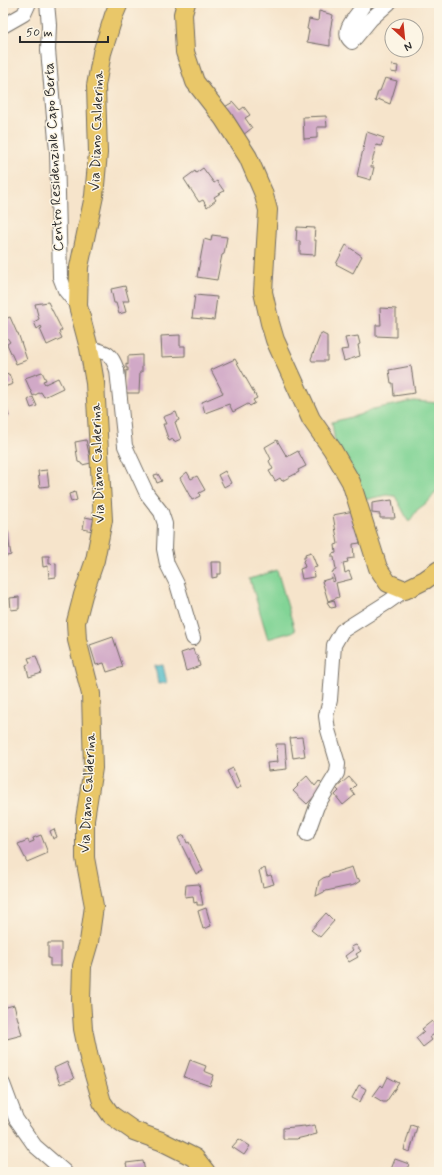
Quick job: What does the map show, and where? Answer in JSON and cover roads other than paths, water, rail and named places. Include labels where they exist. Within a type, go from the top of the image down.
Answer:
[{"type":"main road","name":"Via Diano Calderina","points":[[119,3],[102,52],[96,86],[98,153],[94,196],[79,266],[78,306],[89,348],[95,383],[102,520],[95,560],[83,595],[76,622],[77,640],[91,694],[93,761],[85,820],[85,858],[94,906],[89,942],[82,966],[81,1000],[83,1029],[89,1058],[102,1102],[111,1115],[134,1131],[161,1141],[195,1158],[206,1172]]},
{"type":"main road","points":[[186,3],[183,14],[185,52],[195,82],[223,118],[248,157],[263,192],[268,210],[263,292],[275,340],[311,419],[332,449],[351,482],[378,568],[388,583],[405,590],[425,580],[439,570]]},
{"type":"street","points":[[3,26],[24,14],[28,3]]},
{"type":"street","name":"Centro Residenziale Capo Berta","points":[[47,3],[49,25],[48,50],[57,151],[60,277],[65,290],[78,306]]},
{"type":"street","points":[[364,3],[349,26],[347,35],[348,39],[352,42],[371,19],[389,3]]},
{"type":"street","points":[[89,348],[105,352],[113,358],[117,370],[125,446],[147,494],[161,512],[165,524],[164,549],[167,564],[177,584],[193,638]]},
{"type":"street","points":[[307,834],[317,806],[337,773],[338,764],[328,730],[326,716],[330,700],[334,645],[342,631],[405,590]]},
{"type":"street","points":[[3,1084],[16,1119],[35,1146],[65,1172]]},
{"type":"water","points":[[163,665],[167,683],[158,684],[155,666]]}]
